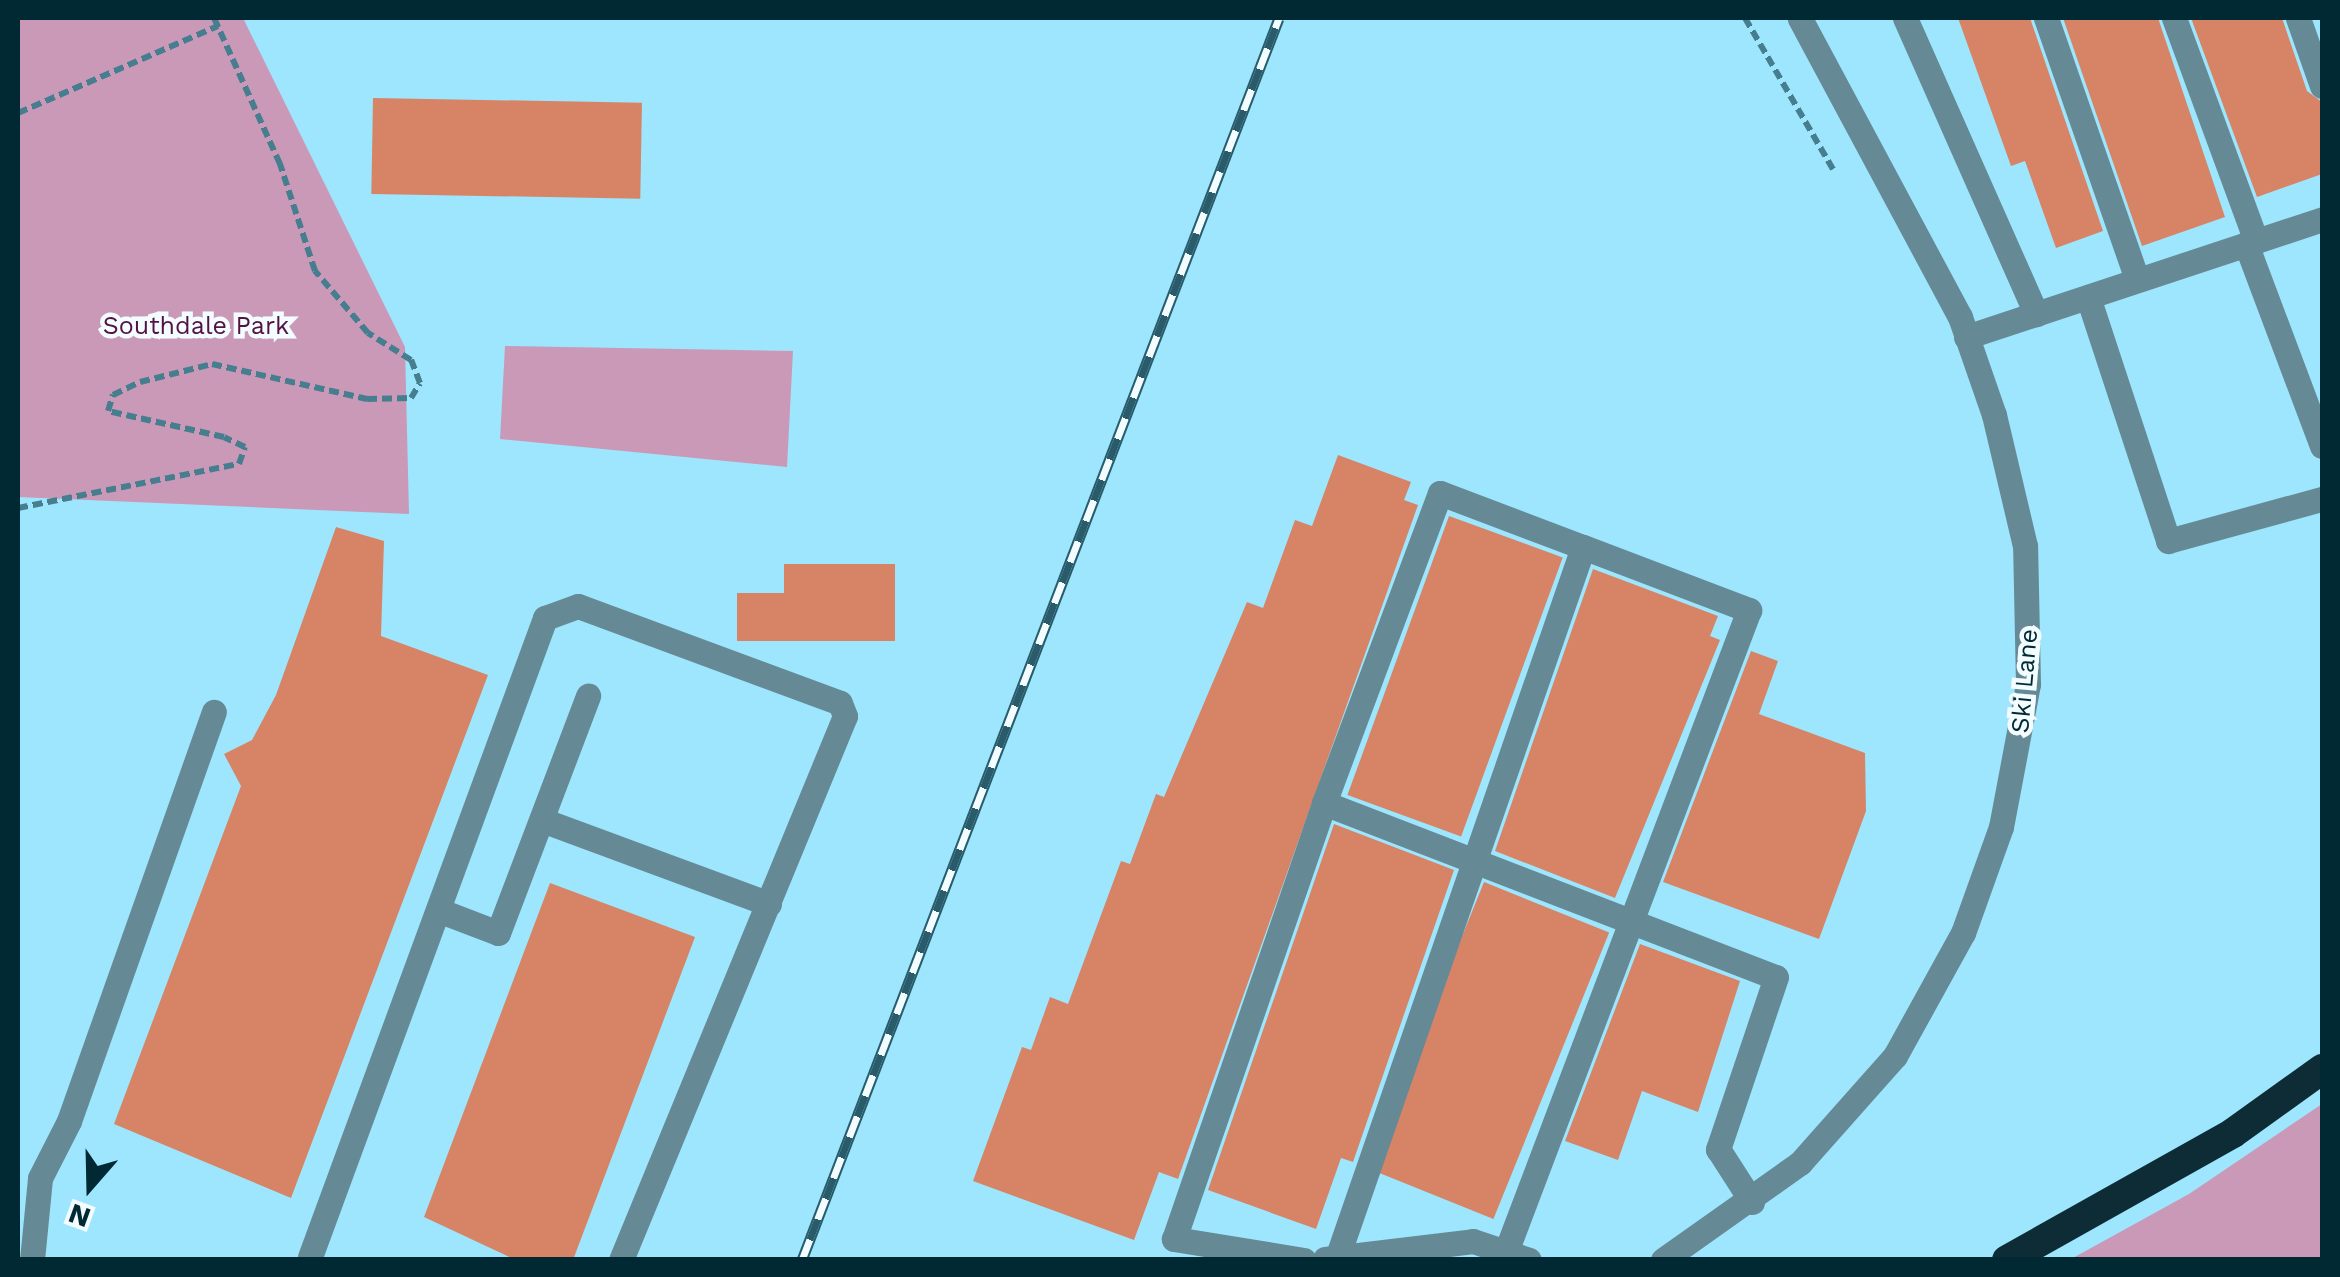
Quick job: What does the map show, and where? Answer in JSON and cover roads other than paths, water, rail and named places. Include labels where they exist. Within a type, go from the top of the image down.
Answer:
[{"type":"highway","points":[[2007,1260],[2220,1140],[2322,1069]]},
{"type":"street","name":"Ski Lane","points":[[1663,1260],[1752,1202],[1857,1109],[1895,1056],[1963,933],[2014,778],[2028,684],[2025,546],[2016,488],[1966,337],[1800,18]]},
{"type":"street","points":[[1904,18],[2036,314]]},
{"type":"street","points":[[2046,18],[2138,280]]},
{"type":"street","points":[[2174,18],[2322,446]]},
{"type":"street","points":[[2298,18],[2322,86]]},
{"type":"street","points":[[1966,337],[2322,219]]},
{"type":"street","points":[[2088,296],[2168,541],[2322,500]]},
{"type":"street","points":[[1304,1260],[1174,1239],[1324,802],[1440,493],[1583,546],[1749,610],[1632,921],[1518,1254],[1473,1242],[1329,1259],[1583,546]]},
{"type":"street","points":[[312,1259],[546,618],[578,606],[840,703],[845,716],[621,1260]]},
{"type":"street","points":[[438,910],[498,933],[588,696]]},
{"type":"street","points":[[32,1260],[40,1178],[68,1121],[214,712]]},
{"type":"street","points":[[1324,802],[1776,977],[1718,1149],[1752,1202]]},
{"type":"street","points":[[542,820],[770,904]]},
{"type":"railway","points":[[802,1260],[1279,18]]},
{"type":"park label","name":"Southdale Park","points":[[196,326]]}]
